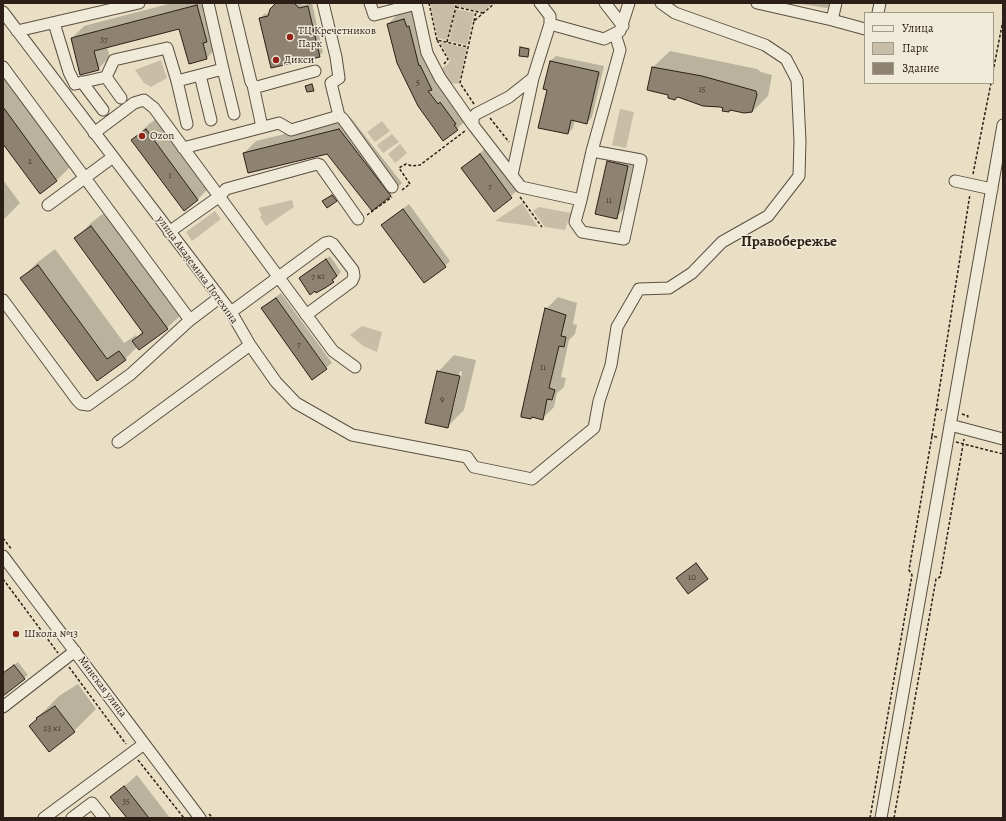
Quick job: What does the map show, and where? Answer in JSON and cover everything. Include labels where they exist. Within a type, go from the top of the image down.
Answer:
[{"type":"street","points":[[17,31],[139,3]]},
{"type":"street","points":[[208,3],[234,114]]},
{"type":"street","points":[[232,3],[262,127]]},
{"type":"street","points":[[323,3],[336,57],[339,78],[331,83],[339,116],[343,119],[392,187]]},
{"type":"street","points":[[370,3],[374,15],[416,4],[427,53],[435,70],[473,125],[521,187],[581,200]]},
{"type":"street","points":[[512,175],[533,78],[550,24],[550,16],[540,3]]},
{"type":"street","points":[[604,3],[619,30]]},
{"type":"street","points":[[592,151],[641,160],[624,239],[582,232],[575,222],[592,151],[620,50],[619,30],[629,3]]},
{"type":"street","name":"улица Академика Потехина","points":[[3,12],[231,312],[250,345],[276,382],[296,403],[352,435],[467,456],[474,467],[532,479],[573,447],[594,428],[599,401],[611,365],[617,327],[639,289],[668,288],[692,273],[722,242],[768,216],[799,176],[800,141],[797,80],[786,59],[765,46],[675,13],[661,3]]},
{"type":"street","points":[[759,3],[777,5],[864,29]]},
{"type":"street","points":[[832,20],[836,3]]},
{"type":"street","points":[[54,23],[69,72],[76,84],[106,77]]},
{"type":"street","points":[[550,24],[604,39],[619,30]]},
{"type":"street","points":[[106,77],[114,60],[167,48],[177,81],[187,124]]},
{"type":"street","points":[[3,67],[190,320]]},
{"type":"street","points":[[177,81],[223,69]]},
{"type":"street","points":[[253,85],[256,87],[315,71]]},
{"type":"street","points":[[200,75],[211,120]]},
{"type":"street","points":[[106,77],[122,98]]},
{"type":"street","points":[[473,125],[473,118],[481,111],[509,97],[533,78]]},
{"type":"street","points":[[82,82],[103,110]]},
{"type":"street","points":[[94,133],[134,103],[144,100],[154,108],[333,351],[355,367]]},
{"type":"street","points":[[183,148],[279,123],[291,130],[339,116]]},
{"type":"street","points":[[881,818],[1003,125]]},
{"type":"street","points":[[48,205],[113,157]]},
{"type":"street","points":[[169,232],[220,196],[226,189],[317,164],[320,165],[362,217]]},
{"type":"street","points":[[955,182],[992,189]]},
{"type":"street","points":[[231,312],[325,243],[329,242],[333,244],[353,270],[354,276],[352,281],[306,315]]},
{"type":"street","points":[[3,300],[77,400],[81,404],[88,405],[131,374],[190,320],[219,298]]},
{"type":"street","points":[[118,442],[250,345]]},
{"type":"street","points":[[950,425],[1003,439]]},
{"type":"street","name":"Минская улица","points":[[3,556],[76,651],[200,818]]},
{"type":"street","points":[[3,707],[76,651]]},
{"type":"street","points":[[44,818],[144,744]]},
{"type":"street","points":[[83,789],[104,818]]},
{"type":"street","points":[[72,818],[92,803]]},
{"type":"path","points":[[429,3],[437,40],[448,60],[435,70]]},
{"type":"path","points":[[447,42],[456,7],[455,3]]},
{"type":"path","points":[[474,21],[495,3]]},
{"type":"path","points":[[456,7],[484,13]]},
{"type":"path","points":[[476,12],[460,85],[481,111],[490,118],[517,152]]},
{"type":"path","points":[[994,67],[1003,20]]},
{"type":"path","points":[[437,40],[468,47]]},
{"type":"path","points":[[870,818],[912,575],[909,570],[932,436],[971,185],[991,84]]},
{"type":"path","points":[[362,217],[410,184],[399,168],[406,164],[412,166],[420,165],[473,125]]},
{"type":"path","points":[[894,818],[936,578],[940,577],[968,416],[936,409]]},
{"type":"path","points":[[932,436],[1003,454]]},
{"type":"path","points":[[3,579],[132,752],[184,818]]},
{"type":"green space","points":[[430,3],[454,3],[455,8],[447,40],[438,38]]},
{"type":"green space","points":[[456,3],[493,3],[483,12],[457,6]]},
{"type":"green space","points":[[456,9],[474,13],[467,45],[449,41]]},
{"type":"green space","points":[[440,42],[467,48],[459,83],[450,84],[441,69],[448,64],[450,60]]},
{"type":"green space","points":[[161,60],[167,78],[151,87],[144,83],[135,70]]},
{"type":"green space","points":[[620,109],[634,112],[626,148],[612,145]]},
{"type":"green space","points":[[382,121],[390,131],[375,142],[367,132]]},
{"type":"green space","points":[[392,134],[399,142],[383,153],[377,145]]},
{"type":"green space","points":[[400,144],[407,153],[395,163],[388,154]]},
{"type":"green space","points":[[292,200],[294,207],[266,226],[260,217],[262,215],[258,208]]},
{"type":"green space","points":[[522,203],[538,227],[495,221]]},
{"type":"green space","points":[[539,207],[571,213],[565,230],[545,227],[533,211]]},
{"type":"green space","points":[[215,211],[221,219],[192,241],[186,232]]},
{"type":"green space","points":[[362,326],[382,332],[377,352],[363,346],[350,335]]},
{"type":"building","name":"ТЦ Кречетников Парк","points":[[276,3],[294,3],[299,8],[308,6],[320,57],[271,68],[259,18],[268,16],[270,9]]},
{"type":"building","points":[[197,5],[207,42],[203,43],[207,59],[189,64],[179,29],[94,51],[99,70],[80,75],[71,38]]},
{"type":"building","points":[[404,19],[407,27],[409,26],[419,66],[420,65],[432,90],[428,91],[438,104],[440,102],[456,124],[454,125],[458,130],[443,141],[418,106],[397,63],[387,24]]},
{"type":"building","points":[[520,47],[529,49],[528,57],[519,56]]},
{"type":"building","points":[[550,61],[599,72],[587,124],[571,120],[568,134],[538,128],[547,90],[543,89]]},
{"type":"building","points":[[652,67],[702,76],[756,91],[757,95],[752,112],[744,113],[730,110],[729,112],[722,111],[723,108],[720,107],[703,106],[678,97],[675,100],[668,98],[668,95],[647,90]]},
{"type":"building","points":[[312,84],[314,91],[307,92],[305,86]]},
{"type":"building","points":[[3,107],[57,181],[40,194],[3,144]]},
{"type":"building","points":[[146,129],[198,200],[184,211],[131,140]]},
{"type":"building","points":[[339,129],[391,196],[372,211],[327,154],[248,173],[243,153]]},
{"type":"building","points":[[480,154],[512,198],[494,212],[461,168]]},
{"type":"building","points":[[607,161],[628,166],[617,219],[595,214]]},
{"type":"building","points":[[332,195],[337,201],[327,208],[322,201]]},
{"type":"building","points":[[403,209],[446,267],[424,283],[381,225]]},
{"type":"building","points":[[91,226],[168,329],[139,350],[132,341],[143,333],[74,238]]},
{"type":"building","points":[[326,259],[337,276],[332,280],[334,282],[310,295],[299,278]]},
{"type":"building","points":[[38,265],[107,359],[119,351],[126,360],[97,381],[20,278]]},
{"type":"building","points":[[276,298],[327,369],[312,380],[261,308]]},
{"type":"building","points":[[545,308],[566,315],[561,336],[566,337],[564,347],[559,346],[549,388],[555,390],[552,400],[547,399],[543,420],[532,417],[531,419],[521,417],[521,415]]},
{"type":"building","points":[[437,371],[460,376],[448,428],[425,423]]},
{"type":"building","points":[[696,563],[708,579],[688,594],[676,578]]},
{"type":"building","points":[[14,665],[25,679],[3,696],[3,673]]},
{"type":"building","points":[[55,706],[75,732],[49,752],[29,726],[37,719],[36,718]]},
{"type":"building","points":[[124,786],[149,818],[127,818],[110,797]]},
{"type":"place","name":"ТЦ Кречетников Парк","points":[[290,37]]},
{"type":"place","name":"Дикси","points":[[276,60]]},
{"type":"place","name":"Ozon","points":[[142,136]]},
{"type":"place","name":"Школа №13","points":[[16,634]]},
{"type":"district","name":"Правобережье","points":[[789,242]]}]
